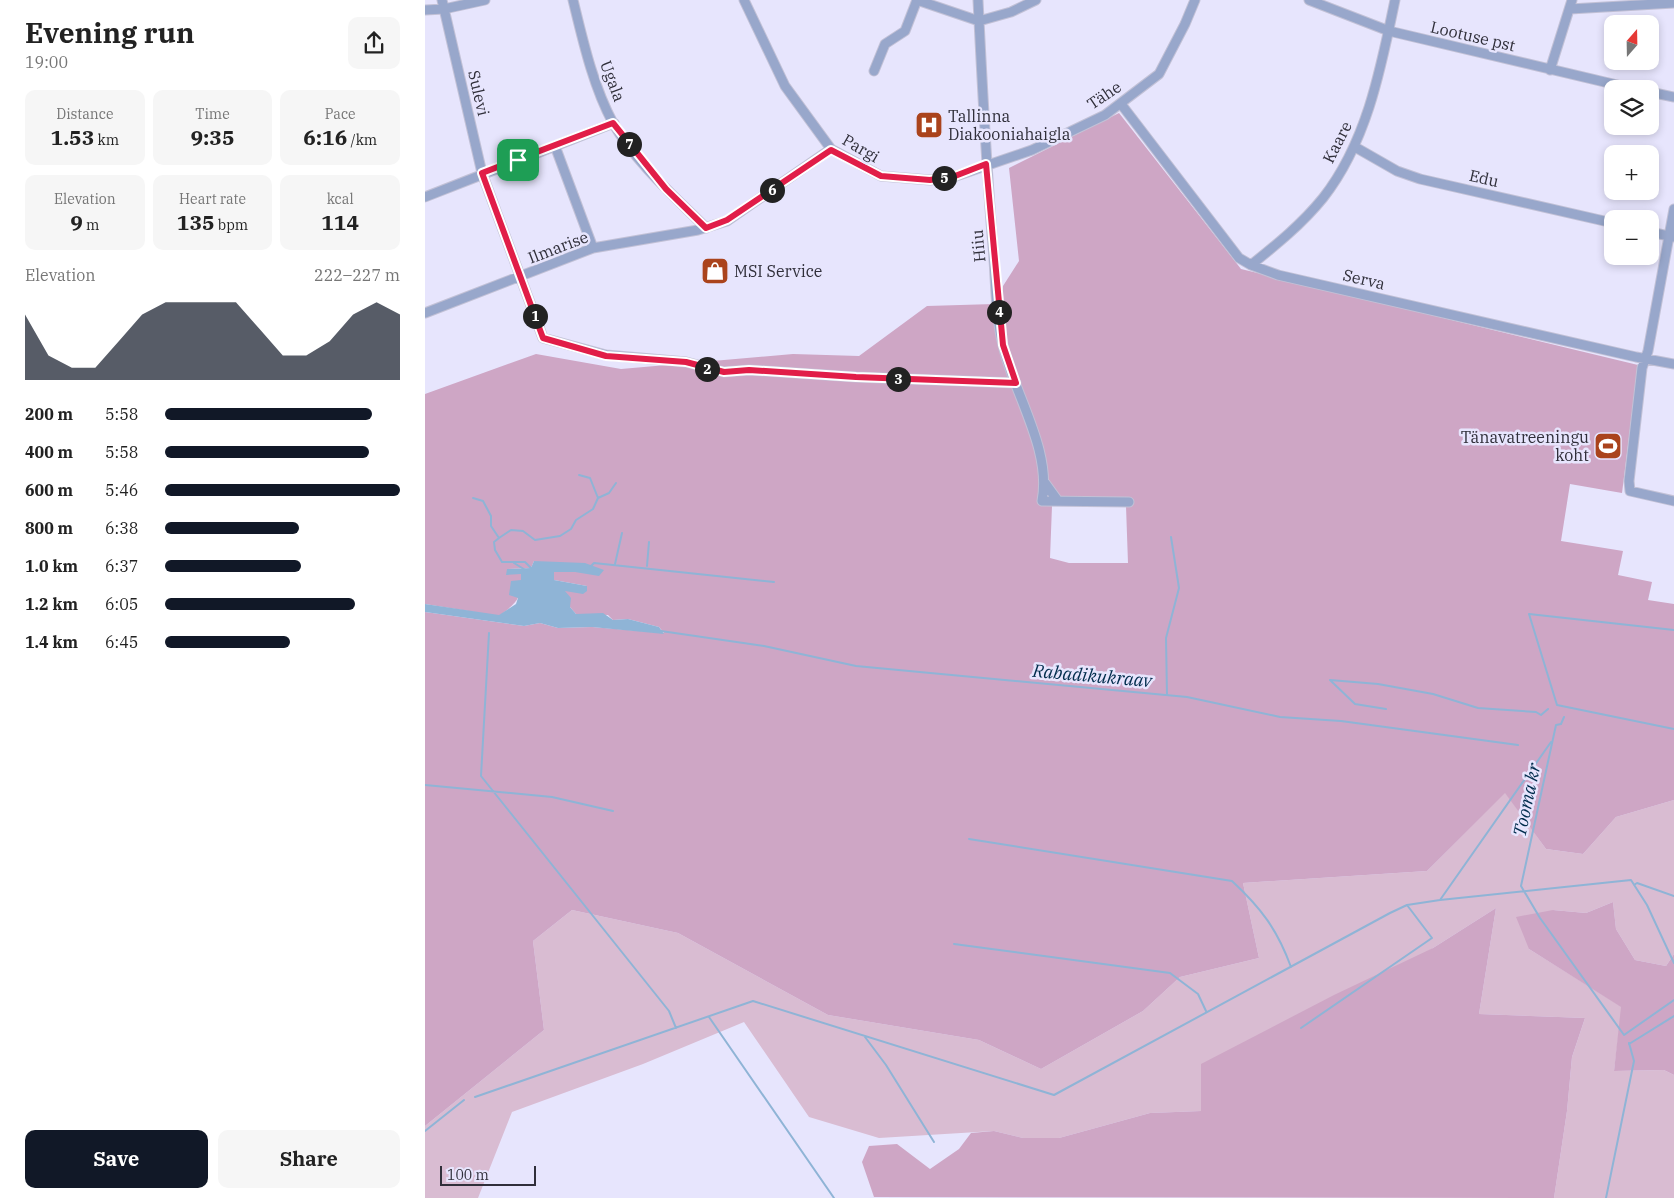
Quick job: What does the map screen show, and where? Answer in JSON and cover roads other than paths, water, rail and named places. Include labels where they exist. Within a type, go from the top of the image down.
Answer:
[{"type":"street","points":[[425,10],[443,4],[485,0]]},
{"type":"street","name":"Ugala","points":[[573,0],[582,40],[613,123],[666,189],[706,228]]},
{"type":"street","name":"Pargi","points":[[745,0],[785,86],[831,150],[881,176],[930,180],[955,176],[986,164]]},
{"type":"street","points":[[874,71],[885,44],[905,31],[917,0],[979,21],[1011,12],[1036,0]]},
{"type":"street","name":"Hiiu","points":[[979,0],[986,164],[1003,345],[1040,455],[1045,482],[1042,501],[1058,501]]},
{"type":"street","name":"Tähe","points":[[986,164],[1049,143],[1105,115],[1121,104],[1159,74],[1185,24],[1195,0]]},
{"type":"street","name":"Lootuse pst","points":[[1309,0],[1389,31],[1604,82]]},
{"type":"street","name":"Kaare","points":[[1251,265],[1290,233],[1323,197],[1355,147],[1369,108],[1395,0]]},
{"type":"street","points":[[1550,70],[1571,4],[1674,3]]},
{"type":"street","name":"Sulevi","points":[[443,4],[482,173],[543,338],[606,356],[686,362],[724,372],[749,370],[856,377],[1016,383]]},
{"type":"street","points":[[1659,94],[1674,97]]},
{"type":"street","name":"Serva","points":[[1121,104],[1239,258],[1251,265],[1278,275],[1674,364]]},
{"type":"street","points":[[425,197],[613,123]]},
{"type":"street","points":[[555,146],[593,248]]},
{"type":"street","name":"Edu","points":[[1355,147],[1397,171],[1420,179],[1604,221]]},
{"type":"street","name":"Ilmarise","points":[[425,313],[593,248],[706,228],[727,220],[831,150]]},
{"type":"street","points":[[1674,209],[1671,237],[1642,368],[1629,481],[1630,490],[1674,501]]},
{"type":"street","name":"Hiiu","points":[[1045,482],[1058,501]]},
{"type":"street","points":[[1058,501],[1129,502]]},
{"type":"water","points":[[534,561],[585,563],[604,570],[599,576],[575,572],[554,572],[554,580],[587,586],[587,591],[583,594],[565,591],[571,598],[570,607],[576,614],[603,613],[613,620],[628,619],[659,627],[664,634],[592,627],[558,628],[540,623],[524,626],[425,612],[425,604],[499,615],[516,604],[518,598],[509,595],[511,581],[521,580],[521,574],[506,575],[507,569],[531,568]]},
{"type":"waterway","points":[[579,475],[590,478],[598,498]]},
{"type":"waterway","points":[[499,538],[511,530],[523,531],[535,540],[560,536],[571,529],[576,520],[593,509],[598,498],[609,493],[616,483]]},
{"type":"waterway","points":[[473,498],[483,501],[491,516],[491,526],[499,538],[494,542],[495,550],[502,562],[525,562],[531,568]]},
{"type":"waterway","points":[[615,564],[622,533]]},
{"type":"waterway","points":[[1167,695],[1166,638],[1179,588],[1171,537]]},
{"type":"waterway","points":[[647,566],[649,542]]},
{"type":"waterway","points":[[514,563],[527,571]]},
{"type":"waterway","points":[[590,567],[594,563],[774,582]]},
{"type":"waterway","points":[[1674,630],[1529,614],[1557,705],[1674,729]]},
{"type":"waterway","name":"Rabadikukraav","points":[[661,631],[764,646],[856,666],[1187,697],[1280,717],[1341,721],[1518,745]]},
{"type":"waterway","points":[[489,633],[481,776],[669,1011],[676,1028]]},
{"type":"waterway","points":[[1386,709],[1355,704],[1330,680],[1378,684],[1433,694],[1478,708],[1536,712],[1541,715],[1548,709]]},
{"type":"waterway","name":"Tooma kr","points":[[1564,717],[1561,724],[1556,725],[1521,886],[1540,918],[1624,1035],[1674,1000]]},
{"type":"waterway","name":"Tooma kr","points":[[1440,900],[1551,742]]},
{"type":"waterway","points":[[425,785],[552,797],[613,811]]},
{"type":"waterway","points":[[969,839],[1232,881],[1260,910],[1274,930],[1291,967]]},
{"type":"waterway","points":[[475,1097],[753,1001],[1054,1095],[1390,913],[1407,905],[1440,900],[1631,880],[1647,905],[1674,963]]},
{"type":"waterway","points":[[1634,885],[1637,883],[1674,896]]},
{"type":"waterway","points":[[1301,1028],[1432,938],[1407,905]]},
{"type":"waterway","points":[[954,944],[1170,973],[1198,994],[1206,1011]]},
{"type":"waterway","points":[[1629,1044],[1674,1016]]},
{"type":"waterway","points":[[709,1017],[834,1198]]},
{"type":"waterway","points":[[865,1037],[886,1065],[934,1142]]},
{"type":"waterway","points":[[1606,1198],[1634,1061],[1629,1043]]},
{"type":"waterway","points":[[425,1131],[464,1100]]},
{"type":"place","name":"Tallinna Diakooniahaigla","points":[[929,125]]},
{"type":"place","name":"MSI Service","points":[[715,271]]},
{"type":"place","name":"Tänavatreeningu koht","points":[[1608,446]]}]
